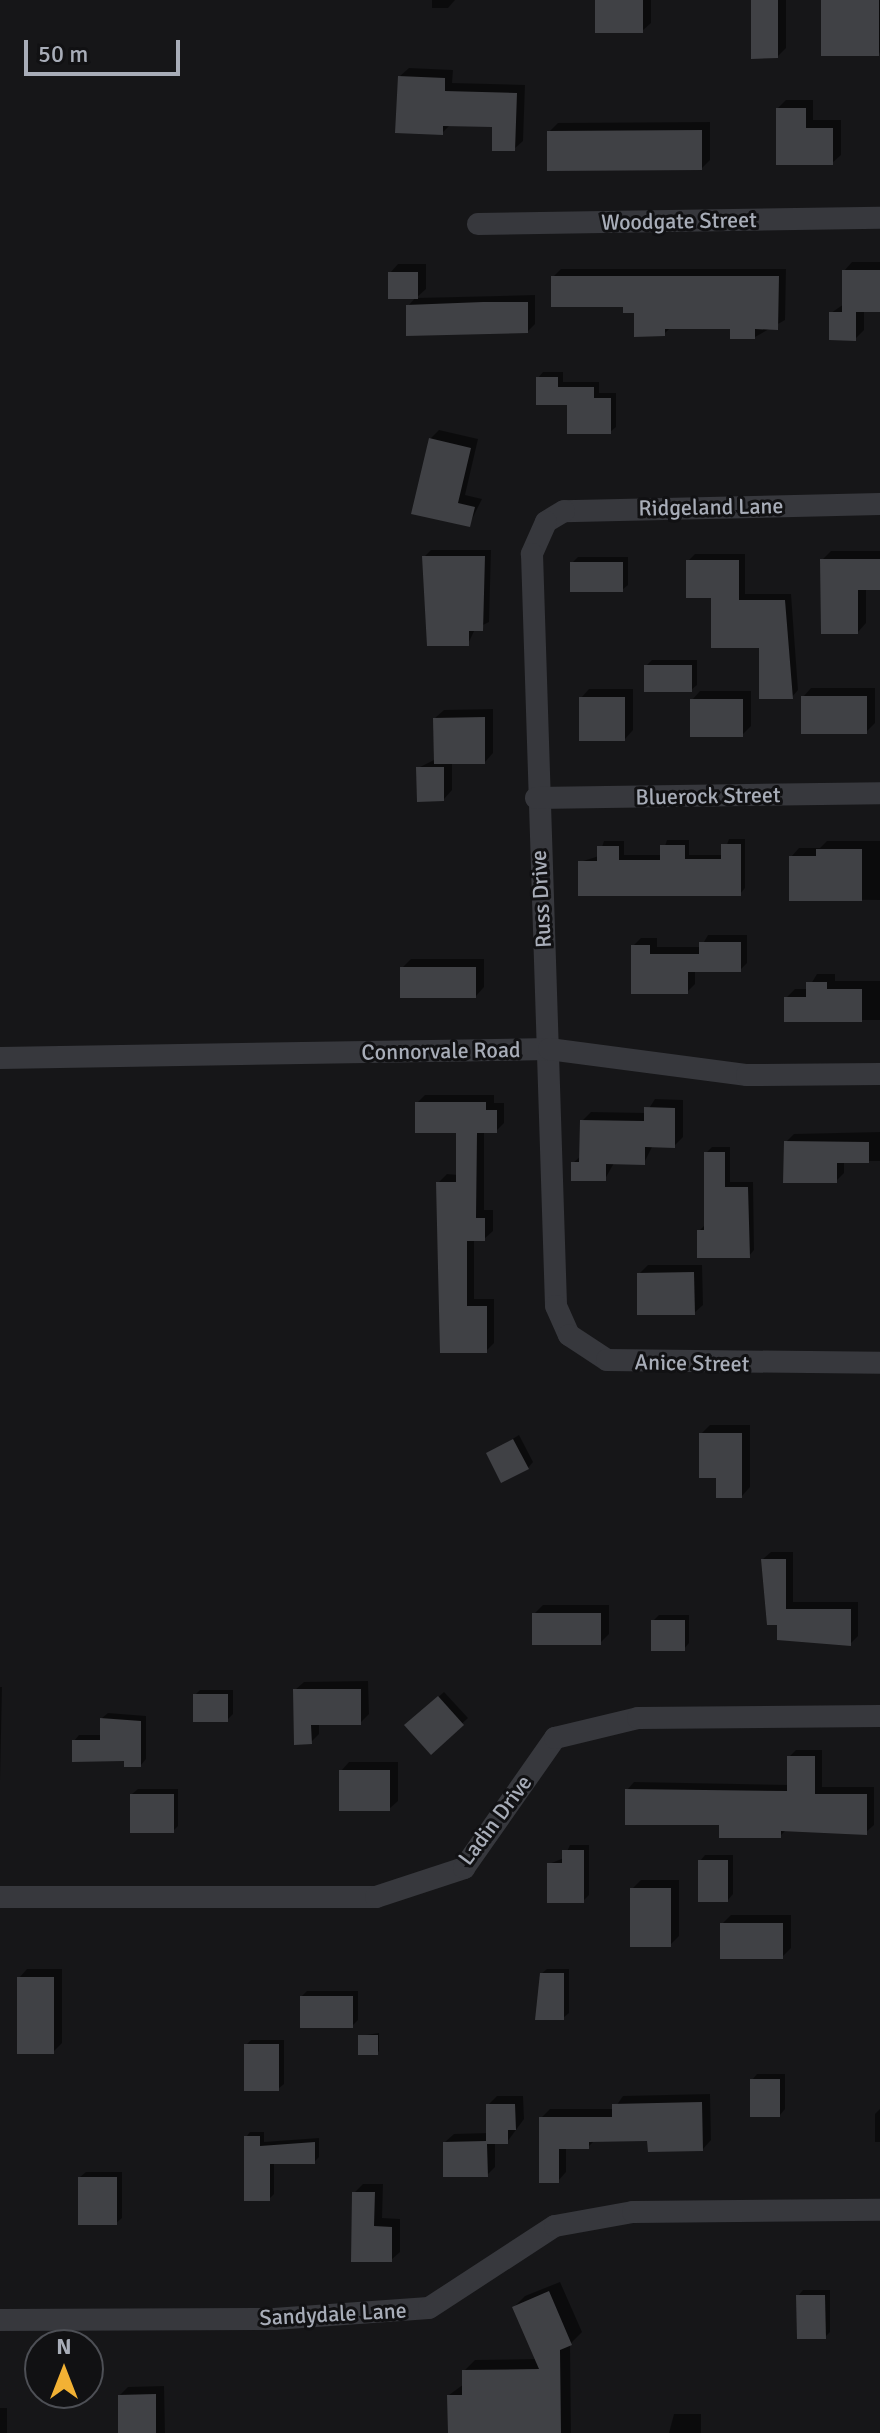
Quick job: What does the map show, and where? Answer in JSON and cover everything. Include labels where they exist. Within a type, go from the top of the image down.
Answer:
[{"type":"street","name":"Woodgate Street","points":[[478,224],[880,218]]},
{"type":"street","name":"Ridgeland Lane","points":[[546,522],[564,511],[586,508],[880,504]]},
{"type":"street","name":"Russ Drive","points":[[546,522],[532,554],[536,798],[549,1049],[555,1280]]},
{"type":"street","name":"Bluerock Street","points":[[536,798],[880,793]]},
{"type":"street","name":"Connorvale Road","points":[[0,1058],[549,1049],[747,1075],[880,1074]]},
{"type":"street","name":"Anice Street","points":[[555,1280],[556,1306],[569,1335],[607,1360],[880,1363]]},
{"type":"street","name":"Ladin Drive","points":[[0,1897],[376,1897],[464,1868],[555,1738],[638,1718],[880,1716]]},
{"type":"street","name":"Sandydale Lane","points":[[0,2320],[274,2319],[429,2308],[555,2226],[633,2212],[880,2210]]},
{"type":"building","points":[[595,0],[643,0],[643,33],[595,33]]},
{"type":"building","points":[[751,0],[778,0],[778,58],[751,59]]},
{"type":"building","points":[[821,0],[879,0],[879,56],[821,56]]},
{"type":"building","points":[[398,76],[445,78],[445,91],[517,93],[515,151],[492,151],[492,127],[443,126],[443,135],[395,133]]},
{"type":"building","points":[[776,108],[806,108],[806,128],[833,128],[833,165],[776,165]]},
{"type":"building","points":[[702,130],[702,170],[547,171],[547,131]]},
{"type":"building","points":[[842,270],[880,270],[880,312],[842,312]]},
{"type":"building","points":[[388,272],[418,272],[418,299],[388,299]]},
{"type":"building","points":[[551,276],[779,276],[778,330],[755,329],[755,339],[730,339],[730,329],[665,329],[665,336],[634,337],[634,313],[623,313],[623,307],[551,307]]},
{"type":"building","points":[[528,302],[528,333],[406,336],[406,305]]},
{"type":"building","points":[[829,312],[856,312],[856,341],[829,340]]},
{"type":"building","points":[[536,377],[558,377],[558,387],[594,387],[594,398],[611,398],[611,434],[567,434],[567,405],[536,405]]},
{"type":"building","points":[[429,438],[471,448],[458,503],[475,507],[470,527],[411,514]]},
{"type":"building","points":[[422,556],[485,556],[483,631],[469,631],[469,646],[427,646]]},
{"type":"building","points":[[820,559],[880,559],[880,590],[858,590],[858,634],[821,634]]},
{"type":"building","points":[[686,560],[739,560],[739,600],[785,600],[793,699],[759,699],[759,648],[711,648],[711,598],[686,598]]},
{"type":"building","points":[[570,562],[623,562],[623,592],[570,592]]},
{"type":"building","points":[[644,665],[692,665],[692,692],[644,692]]},
{"type":"building","points":[[801,696],[867,696],[867,734],[801,734]]},
{"type":"building","points":[[579,697],[625,697],[625,741],[579,741]]},
{"type":"building","points":[[690,699],[743,699],[743,737],[690,737]]},
{"type":"building","points":[[485,717],[485,764],[434,764],[433,718]]},
{"type":"building","points":[[416,767],[444,767],[444,801],[417,802]]},
{"type":"building","points":[[721,844],[741,844],[741,896],[578,896],[578,861],[597,861],[597,846],[619,846],[619,860],[660,860],[660,845],[685,845],[685,859],[721,859]]},
{"type":"building","points":[[816,849],[862,849],[862,901],[789,901],[789,856],[816,856]]},
{"type":"building","points":[[699,942],[741,942],[741,972],[688,972],[688,994],[631,994],[631,945],[650,945],[650,954],[699,954]]},
{"type":"building","points":[[400,967],[476,967],[476,998],[400,998]]},
{"type":"building","points":[[806,982],[827,982],[827,989],[862,989],[862,1022],[784,1022],[784,997],[806,997]]},
{"type":"building","points":[[415,1102],[486,1102],[486,1110],[497,1110],[497,1133],[477,1133],[476,1218],[485,1218],[485,1241],[467,1241],[467,1306],[487,1306],[487,1353],[440,1353],[436,1182],[456,1182],[456,1133],[415,1133]]},
{"type":"building","points":[[644,1107],[675,1108],[675,1148],[645,1147],[645,1165],[606,1164],[606,1181],[571,1181],[571,1162],[579,1162],[580,1120],[644,1121]]},
{"type":"building","points":[[784,1141],[869,1142],[869,1163],[837,1163],[837,1183],[783,1183]]},
{"type":"building","points":[[704,1152],[725,1152],[725,1187],[748,1187],[750,1258],[697,1258],[697,1230],[704,1230]]},
{"type":"building","points":[[694,1272],[695,1315],[637,1315],[637,1273]]},
{"type":"building","points":[[699,1433],[742,1433],[742,1498],[716,1498],[716,1478],[699,1478]]},
{"type":"building","points":[[513,1439],[529,1469],[501,1483],[486,1453]]},
{"type":"building","points":[[761,1559],[786,1559],[786,1609],[851,1609],[851,1646],[777,1640],[777,1625],[767,1625]]},
{"type":"building","points":[[532,1613],[601,1613],[601,1645],[532,1645]]},
{"type":"building","points":[[651,1620],[685,1620],[685,1651],[651,1651]]},
{"type":"building","points":[[293,1689],[361,1689],[361,1725],[311,1725],[312,1744],[294,1745]]},
{"type":"building","points":[[193,1694],[228,1694],[228,1722],[193,1722]]},
{"type":"building","points":[[438,1696],[464,1725],[431,1755],[404,1725]]},
{"type":"building","points":[[100,1718],[141,1721],[141,1767],[124,1767],[124,1761],[72,1762],[72,1740],[100,1740]]},
{"type":"building","points":[[787,1756],[815,1756],[815,1794],[867,1794],[867,1835],[781,1831],[781,1838],[719,1838],[719,1825],[625,1825],[625,1789],[787,1791]]},
{"type":"building","points":[[339,1770],[390,1770],[390,1811],[339,1811]]},
{"type":"building","points":[[130,1794],[174,1794],[174,1833],[130,1833]]},
{"type":"building","points":[[562,1850],[584,1850],[584,1903],[547,1903],[547,1863],[562,1863]]},
{"type":"building","points":[[698,1860],[728,1860],[728,1902],[698,1902]]},
{"type":"building","points":[[630,1888],[671,1888],[671,1947],[630,1947]]},
{"type":"building","points":[[720,1923],[783,1923],[783,1959],[720,1959]]},
{"type":"building","points":[[540,1973],[564,1973],[564,2020],[535,2020]]},
{"type":"building","points":[[17,1977],[54,1977],[54,2054],[17,2054]]},
{"type":"building","points":[[300,1996],[353,1996],[353,2028],[300,2028]]},
{"type":"building","points":[[358,2035],[378,2035],[378,2055],[358,2055]]},
{"type":"building","points":[[244,2044],[279,2044],[279,2091],[244,2091]]},
{"type":"building","points":[[750,2079],[780,2079],[780,2117],[750,2117]]},
{"type":"building","points":[[702,2102],[703,2151],[648,2152],[647,2141],[589,2142],[589,2149],[559,2149],[559,2183],[539,2183],[539,2117],[612,2117],[612,2104]]},
{"type":"building","points":[[486,2104],[515,2104],[516,2130],[508,2130],[508,2144],[487,2144],[488,2177],[443,2177],[443,2142],[486,2141]]},
{"type":"building","points":[[244,2136],[260,2136],[260,2146],[315,2142],[315,2164],[270,2164],[270,2201],[244,2201]]},
{"type":"building","points":[[78,2177],[117,2177],[117,2225],[78,2225]]},
{"type":"building","points":[[352,2192],[375,2192],[374,2226],[392,2227],[392,2262],[351,2262]]},
{"type":"building","points":[[549,2291],[572,2345],[560,2350],[561,2433],[448,2433],[447,2395],[462,2395],[462,2370],[539,2369],[512,2307]]},
{"type":"building","points":[[796,2295],[825,2295],[826,2339],[797,2339]]},
{"type":"building","points":[[156,2394],[156,2433],[118,2433],[118,2395]]}]
